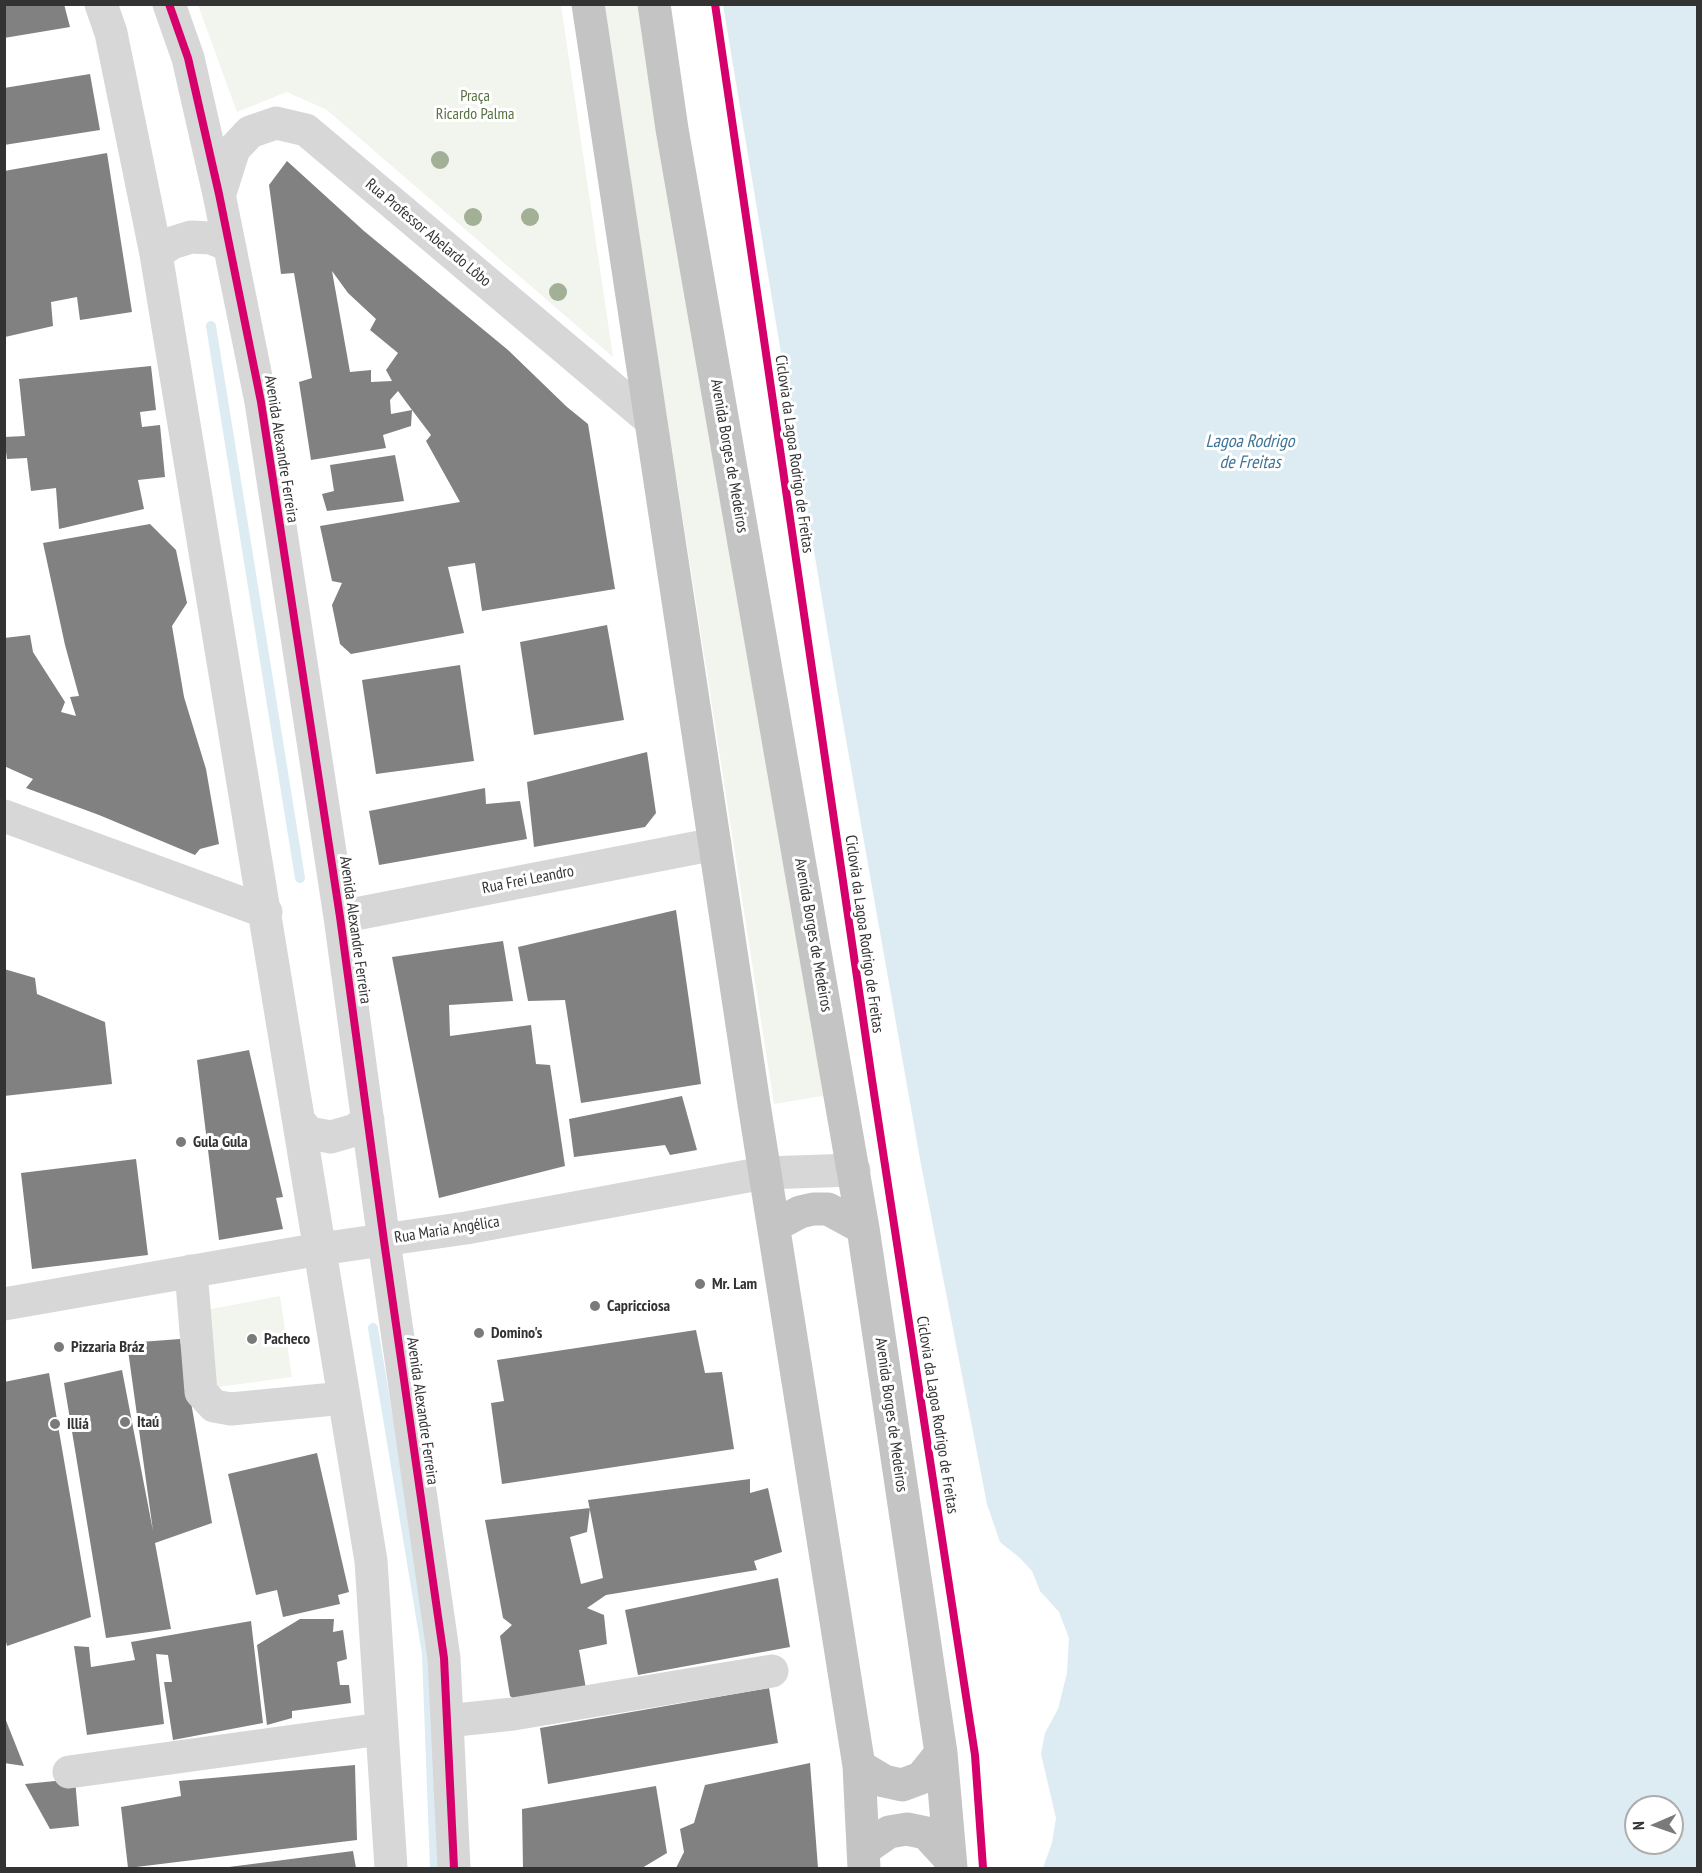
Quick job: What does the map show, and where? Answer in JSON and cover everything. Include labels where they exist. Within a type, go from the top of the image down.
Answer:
[{"type":"highway","points":[[588,4],[764,1173],[859,1766],[863,1859]]},
{"type":"highway","name":"Avenida Borges de Medeiros","points":[[654,4],[674,140],[854,1170],[941,1753],[950,1864]]},
{"type":"highway","points":[[774,1226],[800,1212],[828,1209],[863,1228]]},
{"type":"highway","points":[[859,1766],[884,1781],[902,1785],[921,1778],[941,1753]]},
{"type":"highway","points":[[863,1859],[889,1833],[907,1829],[926,1833],[950,1864]]},
{"type":"street","name":"Avenida Alexandre Ferreira","points":[[169,4],[188,58],[219,194],[261,402],[340,917],[444,1658],[454,1869]]},
{"type":"street","points":[[106,19],[156,254],[371,1561],[391,1869]]},
{"type":"street","name":"Rua Professor Abelardo Lôbo","points":[[219,194],[234,149],[250,132],[276,123],[306,130],[649,419]]},
{"type":"street","points":[[156,254],[172,243],[191,237],[211,238],[229,246]]},
{"type":"street","points":[[4,816],[266,912]]},
{"type":"street","name":"Rua Frei Leandro","points":[[340,917],[715,844]]},
{"type":"street","points":[[299,1121],[309,1134],[331,1137],[355,1130],[368,1120]]},
{"type":"street","name":"Rua Maria Angélica","points":[[4,1304],[320,1249],[465,1228],[764,1173],[854,1170]]},
{"type":"street","points":[[191,1271],[201,1392],[214,1406],[239,1408],[344,1398]]},
{"type":"street","points":[[447,1721],[513,1714],[772,1671]]},
{"type":"street","points":[[69,1772],[381,1729]]},
{"type":"green space","name":"Praça Ricardo Palma","points":[[198,5],[561,5],[613,357],[327,110],[287,92],[237,112]]},
{"type":"green space","points":[[603,5],[644,5],[828,1095],[774,1104]]},
{"type":"green space","points":[[280,1296],[292,1377],[211,1388],[201,1311]]},
{"type":"water","name":"Lagoa Rodrigo de Freitas","points":[[723,5],[1697,5],[1697,1868],[1043,1868],[1052,1843],[1056,1818],[1041,1754],[1045,1733],[1058,1709],[1067,1673],[1069,1638],[1059,1612],[1040,1591],[1032,1571],[1000,1542],[987,1504],[920,1159],[835,677]]},
{"type":"building","points":[[4,4],[64,4],[70,27],[4,38]]},
{"type":"building","points":[[90,74],[100,130],[4,145],[4,88]]},
{"type":"building","points":[[107,153],[132,312],[80,320],[77,297],[51,302],[53,326],[5,337],[4,171]]},
{"type":"building","points":[[287,161],[364,231],[508,350],[588,424],[615,589],[482,611],[475,563],[448,567],[464,633],[351,654],[340,644],[332,605],[342,583],[332,581],[320,526],[460,502],[426,441],[431,435],[412,410],[411,426],[383,435],[386,448],[311,460],[299,382],[312,378],[294,273],[281,274],[269,185]],"holes":[[[332,271],[348,293],[376,319],[370,330],[398,353],[386,370],[392,381],[371,382],[371,370],[350,372]],[[398,391],[412,410],[391,414],[390,400]]]},
{"type":"building","points":[[151,366],[156,410],[140,412],[142,427],[160,425],[165,477],[138,480],[144,509],[59,529],[56,488],[31,491],[27,458],[7,459],[4,437],[25,436],[19,379]]},
{"type":"building","points":[[395,455],[404,501],[327,511],[322,494],[334,491],[330,465]]},
{"type":"building","points":[[150,524],[176,550],[187,603],[172,626],[184,697],[206,769],[219,844],[200,849],[195,855],[99,815],[26,788],[33,779],[4,766],[4,638],[30,635],[33,652],[65,702],[61,712],[76,716],[70,697],[79,696],[65,645],[43,543]]},
{"type":"building","points":[[607,625],[624,720],[534,735],[520,642]]},
{"type":"building","points":[[460,665],[474,761],[376,774],[362,680]]},
{"type":"building","points":[[647,752],[656,813],[645,827],[534,847],[527,782]]},
{"type":"building","points":[[485,788],[486,804],[520,801],[527,839],[379,865],[369,811]]},
{"type":"building","points":[[676,910],[701,1084],[581,1103],[565,1000],[528,1001],[518,947]]},
{"type":"building","points":[[503,941],[513,1001],[449,1005],[450,1036],[531,1025],[536,1064],[550,1065],[565,1166],[439,1198],[392,957]]},
{"type":"building","points":[[4,969],[35,978],[37,994],[105,1022],[112,1084],[4,1096]]},
{"type":"building","points":[[249,1050],[283,1197],[276,1198],[283,1229],[219,1240],[197,1060]]},
{"type":"building","points":[[682,1096],[697,1150],[670,1155],[665,1145],[574,1157],[569,1119]]},
{"type":"building","points":[[136,1159],[148,1255],[32,1269],[21,1173]]},
{"type":"building","points":[[696,1330],[705,1373],[722,1372],[734,1449],[502,1484],[491,1403],[504,1401],[497,1360]]},
{"type":"building","points":[[180,1339],[212,1523],[155,1543],[171,1629],[106,1638],[64,1383],[122,1370],[153,1531],[127,1343]]},
{"type":"building","points":[[49,1373],[91,1617],[7,1646],[4,1634],[4,1382]]},
{"type":"building","points":[[317,1453],[349,1592],[338,1595],[340,1604],[283,1617],[277,1590],[256,1595],[228,1474]]},
{"type":"building","points":[[750,1479],[750,1493],[768,1488],[782,1552],[754,1561],[757,1570],[606,1595],[587,1608],[604,1615],[607,1644],[579,1650],[587,1694],[518,1702],[510,1696],[500,1636],[512,1625],[503,1618],[485,1520],[590,1508],[588,1500]],"holes":[[[590,1509],[603,1578],[581,1584],[570,1537],[587,1532]]]},
{"type":"building","points":[[778,1578],[790,1647],[638,1675],[625,1610]]},
{"type":"building","points":[[300,1619],[334,1619],[333,1632],[343,1630],[347,1659],[337,1662],[340,1685],[349,1685],[351,1703],[292,1711],[292,1718],[267,1725],[257,1645]]},
{"type":"building","points":[[251,1621],[263,1723],[173,1740],[164,1682],[172,1682],[168,1655],[156,1654],[164,1724],[87,1735],[74,1646],[89,1647],[91,1667],[135,1660],[131,1642]]},
{"type":"building","points":[[769,1688],[778,1743],[548,1784],[540,1728]]},
{"type":"building","points":[[5,1718],[24,1766],[4,1763]]},
{"type":"building","points":[[810,1763],[818,1868],[676,1868],[684,1852],[680,1829],[694,1823],[705,1785]]},
{"type":"building","points":[[355,1765],[357,1840],[128,1868],[121,1807],[181,1796],[179,1781]]},
{"type":"building","points":[[75,1779],[79,1826],[50,1829],[25,1784]]},
{"type":"building","points":[[656,1786],[667,1853],[642,1868],[523,1868],[522,1809]]},
{"type":"building","points":[[353,1851],[356,1868],[229,1868],[229,1867]]},
{"type":"waterway","points":[[211,326],[300,878]]},
{"type":"waterway","points":[[373,1328],[427,1653],[435,1868]]},
{"type":"cycle path","points":[[169,4],[188,58],[219,194],[261,402],[340,917],[444,1658],[454,1868]]},
{"type":"cycle path","name":"Ciclovia da Lagoa Rodrigo de Freitas","points":[[715,4],[872,1080],[975,1755],[983,1868]]},
{"type":"place","name":"Gula Gula","points":[[181,1142]]},
{"type":"place","name":"Mr. Lam","points":[[700,1284]]},
{"type":"place","name":"Capricciosa","points":[[595,1306]]},
{"type":"place","name":"Domino's","points":[[479,1333]]},
{"type":"place","name":"Pacheco","points":[[252,1339]]},
{"type":"place","name":"Pizzaria Bráz","points":[[59,1347]]},
{"type":"place","name":"Itaú","points":[[125,1422]]},
{"type":"place","name":"Illiá","points":[[55,1424]]}]
